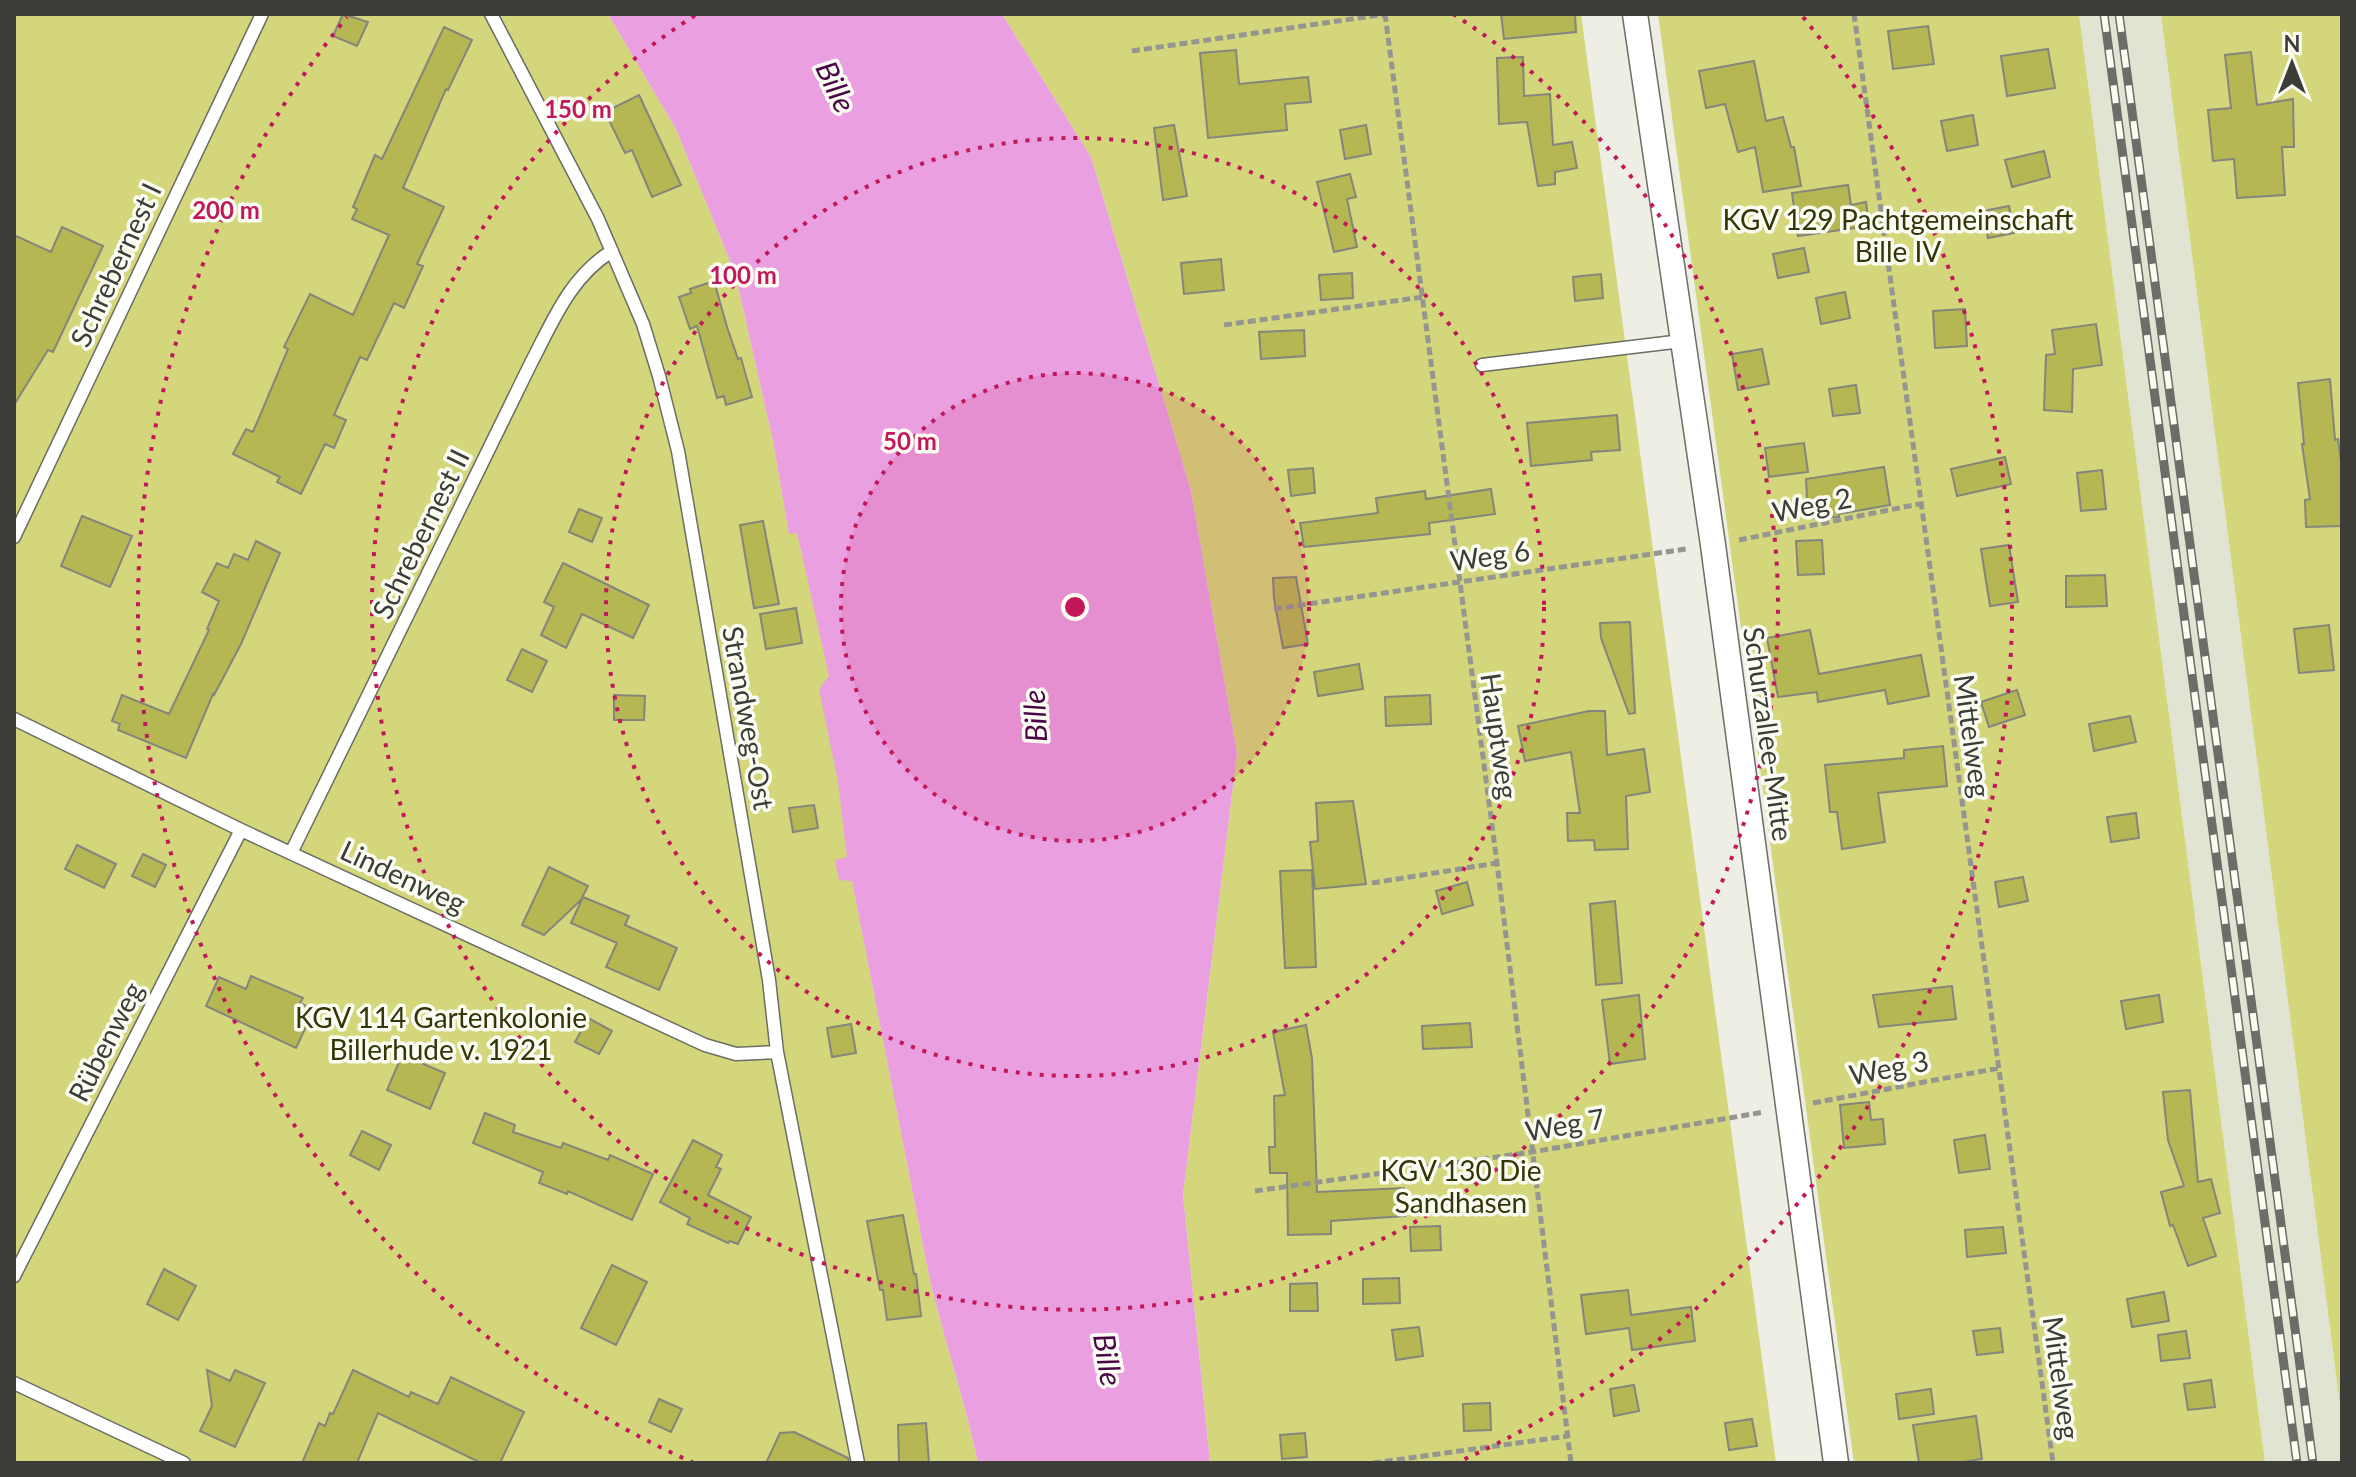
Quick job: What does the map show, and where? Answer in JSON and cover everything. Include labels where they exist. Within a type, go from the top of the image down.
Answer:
[{"type":"street","name":"Schurzallee-Mitte","points":[[1635,14],[1713,545],[1836,1463]]},
{"type":"lane","name":"Schrebernest I","points":[[14,537],[262,14]]},
{"type":"lane","name":"Strandweg-Ost","points":[[491,14],[612,251],[643,324],[678,451],[769,980],[777,1052],[858,1463]]},
{"type":"lane","name":"Schrebernest II","points":[[292,851],[570,289],[592,264],[612,251]]},
{"type":"lane","points":[[1482,365],[1682,341]]},
{"type":"lane","name":"Lindenweg","points":[[14,719],[241,830],[705,1045],[736,1054],[777,1052]]},
{"type":"lane","name":"Rübenweg","points":[[14,1276],[241,830]]},
{"type":"lane","points":[[14,1383],[184,1463]]},
{"type":"path","points":[[1132,51],[1385,14]]},
{"type":"path","name":"Hauptweg","points":[[1385,14],[1497,863],[1571,1463]]},
{"type":"path","name":"Mittelweg","points":[[1854,14],[2053,1463]]},
{"type":"path","points":[[1224,325],[1423,297]]},
{"type":"path","name":"Weg 2","points":[[1713,545],[1919,504]]},
{"type":"path","name":"Weg 6","points":[[1274,609],[1713,545]]},
{"type":"path","points":[[1372,883],[1497,863]]},
{"type":"path","name":"Weg 3","points":[[1788,1108],[1999,1068]]},
{"type":"path","name":"Weg 7","points":[[1255,1191],[1532,1152],[1788,1108]]},
{"type":"path","points":[[1373,1463],[1568,1436]]},
{"type":"shaded area","points":[[2079,14],[2161,14],[2342,1421],[2342,1463],[2265,1463]]},
{"type":"green space","name":"KGV 114 Gartenkolonie Billerhude v. 1921","points":[[14,14],[608,14],[676,129],[735,273],[773,441],[789,533],[797,533],[830,676],[847,857],[839,880],[852,880],[930,1281],[978,1463],[14,1463]]},
{"type":"green space","name":"KGV 130 Die Sandhasen","points":[[1002,14],[1581,14],[1776,1463],[1210,1463],[1183,1195],[1237,753],[1191,491],[1091,157]]},
{"type":"green space","name":"KGV 129 Pachtgemeinschaft Bille IV","points":[[1658,14],[2079,14],[2265,1463],[1854,1463]]},
{"type":"green space","points":[[2161,14],[2342,14],[2342,1421]]},
{"type":"water","name":"Bille","points":[[608,14],[1002,14],[1091,157],[1191,491],[1237,753],[1183,1195],[1210,1463],[978,1463],[930,1281],[852,881],[839,880],[835,860],[847,857],[838,782],[819,689],[829,676],[797,533],[789,534],[773,441],[735,273],[676,129]]},
{"type":"building","points":[[343,14],[368,22],[357,46],[333,36]]},
{"type":"building","points":[[1501,14],[1575,14],[1576,32],[1504,39]]},
{"type":"building","points":[[1928,26],[1934,64],[1893,69],[1888,31]]},
{"type":"building","points":[[444,27],[472,40],[446,89],[403,188],[444,207],[417,264],[423,266],[404,308],[394,303],[367,360],[360,357],[334,415],[346,420],[334,448],[325,444],[301,494],[277,482],[280,477],[233,454],[246,429],[253,432],[288,349],[284,347],[310,294],[353,315],[389,235],[352,219],[357,209],[353,207],[375,155],[382,159]]},
{"type":"building","points":[[2048,49],[2055,88],[2007,96],[2001,56]]},
{"type":"building","points":[[1236,50],[1239,84],[1308,77],[1311,102],[1285,104],[1287,130],[1208,138],[1200,53]]},
{"type":"building","points":[[2251,52],[2257,105],[2293,99],[2294,147],[2282,147],[2285,195],[2237,198],[2234,159],[2213,161],[2208,110],[2231,108],[2225,55]]},
{"type":"building","points":[[1523,57],[1524,96],[1550,94],[1553,145],[1572,142],[1577,168],[1555,172],[1555,184],[1538,186],[1527,122],[1499,124],[1497,58]]},
{"type":"building","points":[[1754,61],[1766,121],[1783,117],[1791,147],[1794,147],[1801,186],[1763,192],[1755,147],[1738,152],[1725,104],[1706,108],[1699,71]]},
{"type":"building","points":[[639,95],[681,185],[652,197],[632,150],[625,153],[605,112]]},
{"type":"building","points":[[1973,115],[1978,145],[1947,151],[1941,121]]},
{"type":"building","points":[[1174,125],[1187,196],[1163,200],[1154,128]]},
{"type":"building","points":[[1366,125],[1371,154],[1345,159],[1340,130]]},
{"type":"building","points":[[2044,151],[2050,177],[2012,187],[2005,160]]},
{"type":"building","points":[[1350,174],[1356,197],[1347,199],[1357,247],[1334,252],[1317,182]]},
{"type":"building","points":[[1848,185],[1851,205],[1866,202],[1869,226],[1798,236],[1792,193]]},
{"type":"building","points":[[2009,206],[2014,233],[1988,238],[1983,211]]},
{"type":"building","points":[[62,227],[103,246],[53,352],[48,350],[14,405],[14,235],[51,252]]},
{"type":"building","points":[[1804,248],[1809,272],[1778,278],[1773,254]]},
{"type":"building","points":[[1221,259],[1224,290],[1184,294],[1181,263]]},
{"type":"building","points":[[1352,273],[1353,298],[1321,300],[1319,275]]},
{"type":"building","points":[[1601,274],[1603,298],[1575,301],[1573,277]]},
{"type":"building","points":[[714,281],[752,397],[726,405],[724,396],[717,398],[697,326],[690,329],[679,297],[691,293],[690,289]]},
{"type":"building","points":[[1845,292],[1850,318],[1821,324],[1816,298]]},
{"type":"building","points":[[1965,309],[1967,346],[1935,348],[1933,311]]},
{"type":"building","points":[[2096,324],[2102,365],[2073,369],[2072,412],[2044,410],[2046,355],[2055,354],[2052,330]]},
{"type":"building","points":[[1304,330],[1305,356],[1261,359],[1259,332]]},
{"type":"building","points":[[1762,349],[1769,384],[1738,390],[1732,354]]},
{"type":"building","points":[[2330,379],[2335,440],[2338,439],[2342,469],[2342,526],[2306,527],[2305,500],[2310,499],[2298,383]]},
{"type":"building","points":[[1856,385],[1860,413],[1833,416],[1829,389]]},
{"type":"building","points":[[1617,415],[1620,450],[1591,452],[1592,460],[1531,466],[1527,423]]},
{"type":"building","points":[[1804,443],[1808,472],[1769,477],[1765,448]]},
{"type":"building","points":[[2005,457],[2011,484],[1957,496],[1951,469]]},
{"type":"building","points":[[1884,467],[1890,505],[1839,514],[1839,517],[1808,518],[1806,479]]},
{"type":"building","points":[[1313,468],[1315,493],[1291,496],[1288,470]]},
{"type":"building","points":[[2102,470],[2106,509],[2081,511],[2077,473]]},
{"type":"building","points":[[1491,489],[1495,514],[1429,523],[1430,534],[1304,547],[1300,523],[1378,513],[1376,498],[1425,491],[1426,499]]},
{"type":"building","points":[[579,509],[602,518],[592,542],[569,532]]},
{"type":"building","points":[[82,516],[132,536],[110,587],[61,566]]},
{"type":"building","points":[[763,521],[779,604],[754,608],[740,525]]},
{"type":"building","points":[[1822,540],[1824,574],[1798,575],[1796,541]]},
{"type":"building","points":[[256,541],[280,553],[241,644],[213,694],[186,758],[118,730],[120,724],[112,721],[122,695],[169,714],[209,630],[219,601],[202,592],[217,563],[228,568],[234,554],[248,560]]},
{"type":"building","points":[[2009,545],[2018,602],[1990,606],[1981,549]]},
{"type":"building","points":[[563,563],[649,605],[633,638],[582,614],[566,648],[541,635],[554,607],[544,602]]},
{"type":"building","points":[[2105,575],[2107,606],[2066,607],[2066,576]]},
{"type":"building","points":[[1296,577],[1308,644],[1283,648],[1273,578]]},
{"type":"building","points":[[796,608],[802,643],[766,649],[760,614]]},
{"type":"building","points":[[1630,622],[1635,713],[1629,714],[1601,638],[1600,623]]},
{"type":"building","points":[[2329,625],[2334,670],[2299,673],[2294,629]]},
{"type":"building","points":[[1810,630],[1819,674],[1921,655],[1929,696],[1888,704],[1885,690],[1818,702],[1817,692],[1778,697],[1767,638]]},
{"type":"building","points":[[522,649],[547,661],[532,692],[507,680]]},
{"type":"building","points":[[1359,664],[1363,689],[1318,696],[1314,672]]},
{"type":"building","points":[[2017,690],[2025,715],[1989,727],[1981,702]]},
{"type":"building","points":[[614,695],[645,696],[644,720],[614,720]]},
{"type":"building","points":[[1430,695],[1431,724],[1386,726],[1385,697]]},
{"type":"building","points":[[1589,711],[1605,711],[1607,755],[1644,749],[1650,792],[1626,796],[1628,849],[1595,850],[1594,840],[1568,841],[1567,813],[1580,813],[1571,752],[1525,761],[1518,726]]},
{"type":"building","points":[[2130,716],[2136,742],[2094,751],[2089,724]]},
{"type":"building","points":[[1943,746],[1947,786],[1878,793],[1885,842],[1842,849],[1837,812],[1830,812],[1825,765],[1904,758],[1904,750]]},
{"type":"building","points":[[1353,801],[1366,884],[1315,889],[1310,842],[1318,841],[1316,803]]},
{"type":"building","points":[[814,805],[818,828],[793,832],[789,808]]},
{"type":"building","points":[[2136,813],[2139,838],[2111,842],[2107,817]]},
{"type":"building","points":[[77,845],[116,864],[104,888],[65,869]]},
{"type":"building","points":[[143,854],[166,865],[155,887],[132,876]]},
{"type":"building","points":[[549,867],[588,886],[581,900],[544,935],[522,925]]},
{"type":"building","points":[[1312,870],[1316,967],[1285,968],[1280,871]]},
{"type":"building","points":[[2023,877],[2028,901],[1999,907],[1995,882]]},
{"type":"building","points":[[1467,882],[1473,905],[1442,914],[1436,891]]},
{"type":"building","points":[[583,897],[629,916],[625,925],[677,948],[659,990],[606,967],[617,943],[571,923]]},
{"type":"building","points":[[1615,901],[1622,983],[1596,985],[1590,904]]},
{"type":"building","points":[[251,976],[303,998],[300,1003],[314,1010],[296,1048],[206,1006],[219,977],[246,989]]},
{"type":"building","points":[[1952,986],[1956,1019],[1879,1027],[1873,995]]},
{"type":"building","points":[[1639,995],[1645,1059],[1610,1064],[1602,1000]]},
{"type":"building","points":[[2159,995],[2163,1022],[2126,1029],[2121,1001]]},
{"type":"building","points":[[588,1018],[612,1031],[599,1054],[575,1042]]},
{"type":"building","points":[[1470,1023],[1472,1047],[1423,1049],[1422,1026]]},
{"type":"building","points":[[851,1024],[856,1053],[832,1057],[827,1028]]},
{"type":"building","points":[[1306,1025],[1312,1058],[1317,1192],[1404,1188],[1405,1216],[1331,1221],[1331,1234],[1288,1235],[1287,1173],[1270,1173],[1269,1147],[1275,1147],[1274,1096],[1285,1095],[1273,1032]]},
{"type":"building","points":[[402,1055],[445,1073],[430,1109],[387,1090]]},
{"type":"building","points":[[2190,1090],[2198,1182],[2211,1179],[2220,1213],[2203,1218],[2216,1256],[2188,1266],[2173,1225],[2170,1226],[2161,1192],[2184,1186],[2168,1140],[2163,1092]]},
{"type":"building","points":[[1869,1102],[1871,1120],[1883,1119],[1885,1144],[1844,1148],[1840,1105]]},
{"type":"building","points":[[485,1113],[515,1125],[513,1132],[561,1148],[563,1143],[608,1160],[610,1155],[653,1174],[632,1220],[568,1191],[567,1194],[539,1183],[543,1172],[473,1143]]},
{"type":"building","points":[[362,1131],[391,1145],[379,1170],[350,1155]]},
{"type":"building","points":[[1985,1135],[1990,1169],[1959,1173],[1954,1140]]},
{"type":"building","points":[[693,1140],[722,1155],[716,1167],[721,1169],[708,1195],[751,1217],[738,1244],[728,1243],[687,1224],[690,1218],[660,1202]]},
{"type":"building","points":[[903,1215],[916,1274],[921,1316],[887,1320],[867,1221]]},
{"type":"building","points":[[1440,1226],[1441,1250],[1411,1251],[1410,1227]]},
{"type":"building","points":[[2003,1227],[2006,1253],[1967,1257],[1965,1230]]},
{"type":"building","points":[[612,1265],[647,1282],[616,1345],[581,1328]]},
{"type":"building","points":[[164,1269],[196,1286],[178,1320],[147,1304]]},
{"type":"building","points":[[1399,1278],[1400,1303],[1363,1304],[1363,1279]]},
{"type":"building","points":[[1317,1283],[1318,1311],[1290,1311],[1290,1284]]},
{"type":"building","points":[[1628,1290],[1631,1315],[1691,1307],[1695,1341],[1632,1350],[1629,1328],[1586,1334],[1581,1295]]},
{"type":"building","points":[[2164,1292],[2169,1321],[2132,1327],[2127,1299]]},
{"type":"building","points":[[1419,1327],[1423,1356],[1396,1360],[1392,1330]]},
{"type":"building","points":[[2000,1328],[2003,1352],[1977,1355],[1973,1331]]},
{"type":"building","points":[[2186,1331],[2190,1358],[2161,1361],[2158,1335]]},
{"type":"building","points":[[207,1370],[230,1381],[235,1370],[265,1383],[235,1447],[200,1431],[212,1406]]},
{"type":"building","points":[[353,1370],[409,1397],[411,1392],[438,1404],[451,1377],[524,1412],[500,1463],[481,1463],[378,1413],[357,1463],[302,1463],[319,1423],[325,1426],[330,1413],[333,1414]]},
{"type":"building","points":[[2211,1380],[2215,1407],[2188,1410],[2184,1384]]},
{"type":"building","points":[[1634,1385],[1639,1411],[1614,1416],[1610,1389]]},
{"type":"building","points":[[1931,1389],[1934,1414],[1899,1419],[1896,1394]]},
{"type":"building","points":[[659,1399],[682,1409],[671,1432],[649,1422]]},
{"type":"building","points":[[1490,1403],[1491,1430],[1464,1431],[1463,1404]]},
{"type":"building","points":[[1976,1416],[1982,1459],[1919,1463],[1913,1425]]},
{"type":"building","points":[[1752,1419],[1757,1446],[1729,1450],[1725,1423]]},
{"type":"building","points":[[926,1423],[929,1463],[899,1463],[898,1425]]},
{"type":"building","points":[[794,1432],[848,1458],[849,1463],[766,1463],[780,1433]]},
{"type":"building","points":[[1305,1433],[1307,1457],[1282,1459],[1280,1435]]},
{"type":"railway","points":[[2104,14],[2297,1463]]},
{"type":"railway","points":[[2119,14],[2313,1463]]}]
